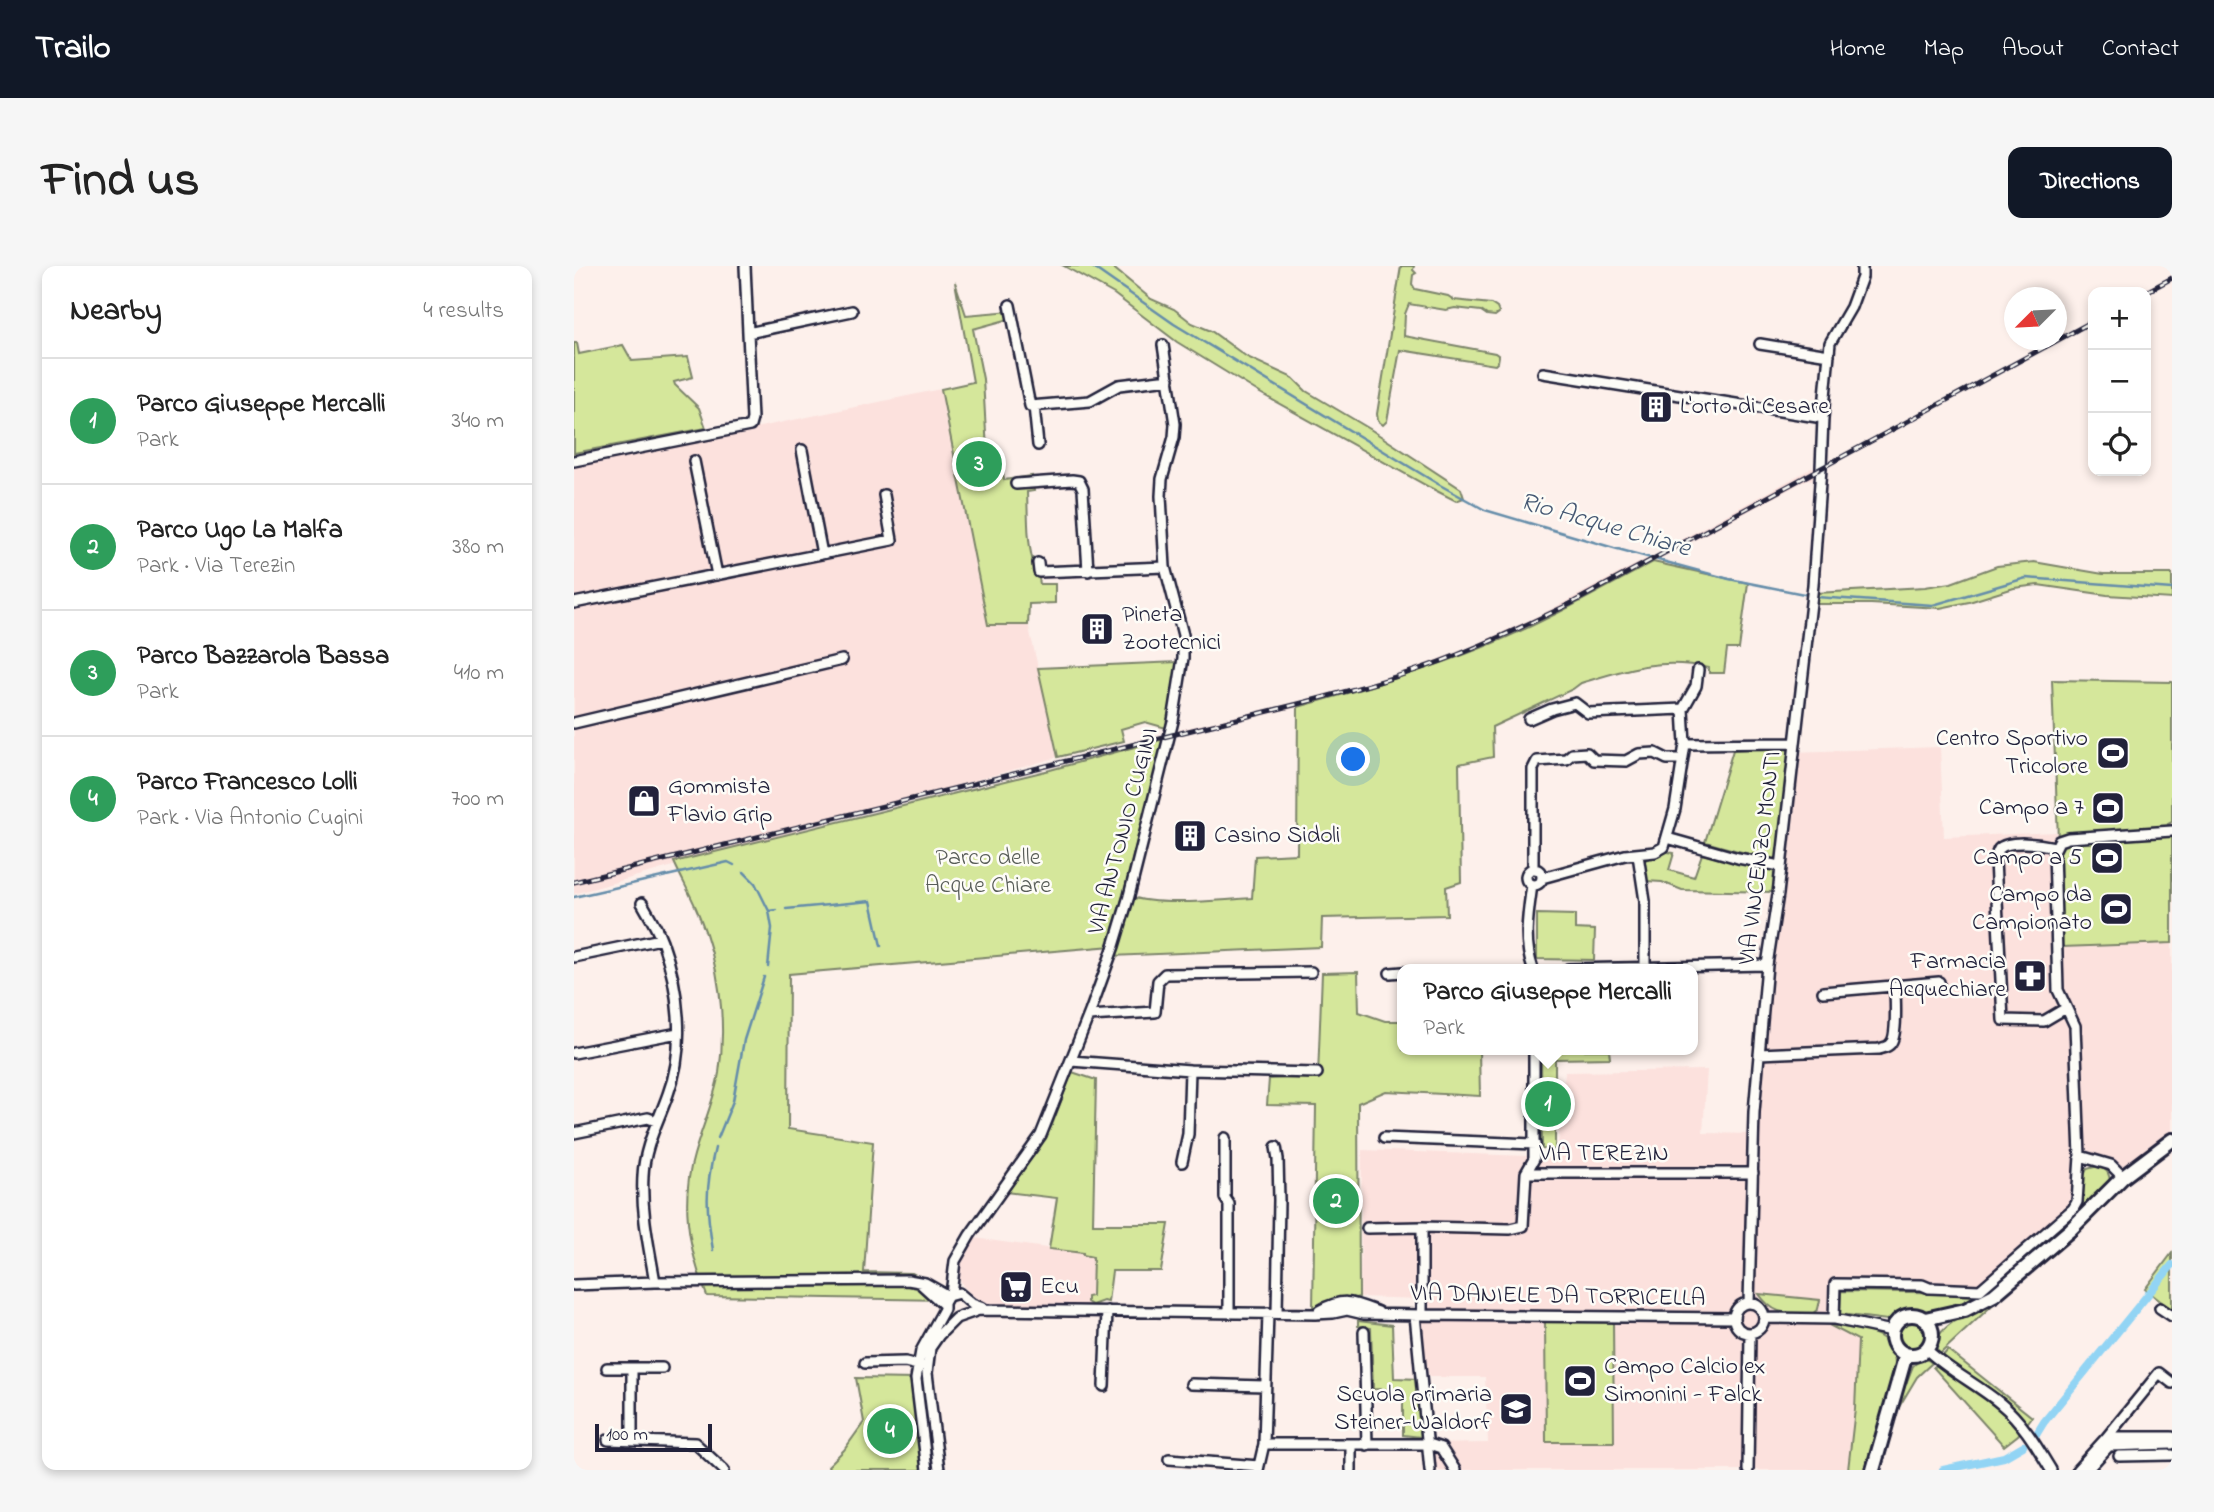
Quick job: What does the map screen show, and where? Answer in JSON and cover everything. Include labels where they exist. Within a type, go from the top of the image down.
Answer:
[{"type":"main road","points":[[1932,1335],[1925,1320],[1914,1315],[1898,1320],[1892,1331],[1896,1347],[1906,1354],[1917,1354],[1926,1349],[1932,1335],[1965,1310],[1994,1295],[2019,1275],[2070,1230],[2123,1177],[2172,1140]]},
{"type":"main road","points":[[1925,1320],[1965,1310]]},
{"type":"main road","points":[[1873,1470],[1906,1354]]},
{"type":"street","points":[[574,461],[750,426],[752,419],[746,266]]},
{"type":"street","name":"VIA VINCENZO MONTI","points":[[1749,1303],[1754,1112],[1767,965],[1813,585],[1830,343],[1851,307],[1862,278],[1862,266]]},
{"type":"street","points":[[1010,305],[1030,406],[1090,401],[1119,385],[1169,379]]},
{"type":"street","points":[[748,333],[852,311]]},
{"type":"street","points":[[1760,344],[1829,355]]},
{"type":"street","name":"VIA ANTONIO CUGINI","points":[[939,1470],[921,1351],[950,1295],[955,1261],[970,1235],[1041,1135],[1089,1016],[1129,896],[1178,695],[1183,658],[1182,635],[1165,568],[1161,502],[1162,479],[1175,424],[1163,345]]},
{"type":"street","points":[[1543,373],[1823,418]]},
{"type":"street","points":[[1034,406],[1038,446]]},
{"type":"street","points":[[802,450],[822,554]]},
{"type":"street","points":[[694,461],[717,575]]},
{"type":"street","points":[[1016,484],[1079,481],[1083,489],[1088,571]]},
{"type":"street","points":[[574,603],[892,540],[884,495]]},
{"type":"street","points":[[1038,563],[1039,572],[1165,568]]},
{"type":"street","points":[[574,723],[842,660]]},
{"type":"street","points":[[1532,885],[1538,884],[1542,878],[1625,855],[1655,852],[1664,847],[1675,809],[1685,744],[1683,709],[1696,685],[1699,670]]},
{"type":"street","points":[[1529,719],[1575,703],[1588,713],[1683,709]]},
{"type":"street","points":[[1685,744],[1793,743]]},
{"type":"street","points":[[1531,964],[1527,951],[1527,919],[1532,885],[1527,875],[1533,869],[1533,769],[1537,761],[1566,759],[1572,754],[1587,753],[1594,760],[1626,761],[1639,754],[1655,753],[1667,759],[1682,759]]},
{"type":"street","points":[[1834,1319],[1835,1283],[1922,1285],[1929,1288],[1980,1290],[2073,1209],[2077,1202],[2080,1156],[2075,1026],[2059,990],[2053,856],[2055,847],[2059,841],[2068,838],[2172,831]]},
{"type":"street","points":[[1667,838],[1738,858],[1780,866]]},
{"type":"street","points":[[2055,847],[2034,843],[2007,845],[1999,850],[1994,860],[2003,1020],[2044,1021],[2066,1008]]},
{"type":"street","points":[[1638,855],[1645,901],[1645,964]]},
{"type":"street","points":[[1533,869],[1538,870],[1542,878]]},
{"type":"street","points":[[642,903],[661,939],[672,972],[678,1032],[677,1054],[669,1093],[656,1121],[643,1174],[645,1222],[655,1282]]},
{"type":"street","points":[[574,957],[661,939]]},
{"type":"street","points":[[1698,967],[1767,965]]},
{"type":"street","points":[[1089,1016],[1155,1013],[1158,981],[1165,974],[1311,972]]},
{"type":"street","points":[[1390,973],[1397,972]]},
{"type":"street","points":[[1823,992],[1939,982]]},
{"type":"street","points":[[1759,1054],[1886,1047],[1893,1042],[1895,1034],[1895,986]]},
{"type":"street","points":[[574,1053],[678,1032]]},
{"type":"street","points":[[1526,1173],[1534,1159],[1534,1055]]},
{"type":"street","points":[[1071,1061],[1190,1070],[1317,1073]]},
{"type":"street","points":[[1182,1161],[1188,1135],[1190,1070]]},
{"type":"street","points":[[574,1133],[648,1118],[656,1121]]},
{"type":"street","points":[[1224,1138],[1225,1198],[1229,1204],[1229,1312]]},
{"type":"street","points":[[1384,1138],[1535,1144]]},
{"type":"street","points":[[1169,1459],[1258,1468],[1264,1444],[1265,1386],[1273,1313],[1279,1200],[1276,1147]]},
{"type":"street","points":[[2080,1156],[2111,1165],[2123,1177]]},
{"type":"street","name":"VIA TEREZIN","points":[[1367,1228],[1510,1229],[1522,1226],[1526,1173],[1753,1173]]},
{"type":"street","points":[[1422,1227],[1418,1315],[1430,1470]]},
{"type":"street","points":[[954,1273],[966,1298]]},
{"type":"street","points":[[574,1285],[908,1280],[928,1284],[950,1295],[966,1298]]},
{"type":"street","points":[[918,1282],[944,1307],[948,1316],[960,1317]]},
{"type":"street","name":"VIA ANTONIO CUGINI","points":[[927,1470],[916,1379],[939,1335],[968,1309],[966,1298]]},
{"type":"street","name":"VIA DANIELE DA TORRICELLA","points":[[966,1298],[988,1309]]},
{"type":"street","name":"VIA DANIELE DA TORRICELLA","points":[[960,1317],[988,1309],[1315,1314],[1344,1301],[1383,1313],[1418,1315],[1734,1318]]},
{"type":"street","points":[[1749,1303],[1762,1309],[1764,1318],[1762,1327],[1750,1333],[1740,1331],[1734,1323],[1740,1306],[1749,1303]]},
{"type":"street","points":[[2160,1308],[2172,1316]]},
{"type":"street","points":[[1104,1386],[1107,1311]]},
{"type":"street","points":[[1764,1318],[1834,1319],[1892,1331]]},
{"type":"street","points":[[1364,1332],[1367,1445]]},
{"type":"street","points":[[1748,1470],[1750,1333]]},
{"type":"street","points":[[1926,1349],[1946,1367],[2004,1406],[2051,1470]]},
{"type":"street","points":[[865,1363],[905,1362],[922,1366]]},
{"type":"street","points":[[632,1367],[632,1440]]},
{"type":"street","points":[[607,1368],[662,1368]]},
{"type":"street","points":[[2077,1470],[2160,1373],[2172,1383]]},
{"type":"street","points":[[1191,1384],[1265,1386]]},
{"type":"street","points":[[2107,1437],[2172,1437]]},
{"type":"street","points":[[608,1440],[695,1443],[724,1470]]},
{"type":"street","points":[[1264,1444],[1429,1444],[1441,1448],[1455,1470]]},
{"type":"street","points":[[2087,1470],[2109,1446],[2172,1444]]},
{"type":"street","points":[[1351,1445],[1352,1470]]},
{"type":"street","points":[[2119,1456],[2172,1455]]},
{"type":"shaded area","points":[[974,382],[1058,757],[574,894],[574,466]]},
{"type":"shaded area","points":[[1819,464],[1818,477],[1808,479],[1667,555],[1664,549]]},
{"type":"shaded area","points":[[1646,559],[1650,564],[1512,635],[1481,648],[1386,683],[1173,736],[1175,731],[1385,679],[1466,649],[1542,614]]},
{"type":"shaded area","points":[[2172,683],[2172,1134],[2128,1166],[2090,1152],[2074,1167],[2071,1201],[2068,1206],[1971,1292],[1834,1291],[1834,1319],[1828,1319],[1829,1325],[1858,1340],[1855,1409],[1848,1470],[1430,1470],[1429,1444],[1488,1443],[1485,1377],[1429,1377],[1418,1319],[1421,1299],[1360,1297],[1362,1150],[1557,1157],[1565,1072],[1707,1070],[1703,1133],[1753,1134],[1793,752],[1940,747],[1944,837],[2057,832]],"holes":[[[1545,1321],[1614,1441],[1546,1442]]]},
{"type":"shaded area","points":[[974,1238],[1083,1253],[1093,1257],[1092,1296],[1087,1297],[1087,1302],[1092,1305],[993,1305],[976,1299],[963,1286],[959,1277],[960,1261]]},
{"type":"green space","points":[[1064,266],[1111,266],[1151,299],[1211,331],[1247,357],[1293,378],[1306,391],[1461,489],[1464,498],[1456,501],[1260,393],[1177,342],[1114,294]]},
{"type":"green space","points":[[1401,266],[1414,266],[1416,273],[1413,275],[1412,284],[1415,289],[1448,296],[1454,300],[1491,304],[1499,313],[1495,316],[1481,311],[1455,308],[1446,310],[1409,304],[1405,314],[1404,336],[1495,353],[1499,356],[1495,365],[1400,350],[1387,421],[1383,425],[1378,421],[1377,414]]},
{"type":"green space","points":[[955,282],[966,315],[1011,311],[1013,318],[973,329],[983,379],[987,451],[1000,450],[1004,480],[1032,476],[1034,491],[1027,492],[1031,554],[1040,584],[1055,584],[1055,603],[1029,604],[1028,625],[988,625],[941,389],[973,382]]},
{"type":"green space","points":[[574,343],[577,343],[579,354],[623,345],[632,361],[688,357],[693,377],[674,382],[699,408],[706,428],[574,453]]},
{"type":"green space","points":[[1653,562],[1748,583],[1739,649],[1727,649],[1724,673],[1709,673],[1709,668],[1675,664],[1629,669],[1581,683],[1492,727],[1493,757],[1459,764],[1461,882],[1446,887],[1447,915],[1322,918],[1321,947],[1112,956],[1129,896],[1172,902],[1252,898],[1255,856],[1297,854],[1298,707],[1390,680],[1481,648],[1547,619]]},
{"type":"green space","points":[[2034,562],[2103,574],[2172,574],[2172,599],[2107,595],[2038,585],[2014,588],[1940,608],[1815,604],[1816,593],[1925,587],[1951,583],[1997,566]]},
{"type":"green space","points":[[1178,662],[1166,728],[1145,722],[1121,729],[1124,741],[1058,757],[1038,668]]},
{"type":"green space","name":"Centro Sportivo Tricolore","points":[[2052,680],[2172,682],[2172,822],[2168,824],[2172,839],[2172,943],[2062,947]]},
{"type":"green space","name":"Parco delle Acque Chiare","points":[[1164,739],[1141,832],[1108,944],[1112,946],[789,974],[788,1129],[873,1142],[864,1272],[912,1273],[940,1287],[945,1300],[707,1296],[695,1262],[687,1208],[694,1155],[719,1073],[722,1033],[720,992],[706,933],[674,862],[1050,770]]},
{"type":"green space","points":[[1787,746],[1789,749],[1778,858],[1775,861],[1705,842],[1733,750]]},
{"type":"green space","points":[[1662,851],[1674,853],[1669,870],[1694,877],[1702,854],[1774,870],[1773,892],[1682,890],[1662,882],[1646,881],[1644,861]]},
{"type":"green space","points":[[1537,914],[1575,915],[1575,929],[1595,930],[1594,960],[1537,959]]},
{"type":"green space","points":[[1358,972],[1359,1012],[1385,1021],[1397,1021],[1397,1055],[1479,1055],[1480,1096],[1386,1091],[1358,1103],[1359,1297],[1313,1309],[1316,1106],[1267,1105],[1269,1079],[1318,1076],[1322,973]]},
{"type":"green space","points":[[1541,1055],[1610,1055],[1610,1058],[1555,1059],[1555,1150],[1542,1149]]},
{"type":"green space","points":[[1072,1072],[1096,1080],[1093,1224],[1169,1224],[1161,1271],[1112,1271],[1108,1302],[1092,1305],[1087,1302],[1087,1297],[1092,1296],[1093,1257],[1083,1253],[1049,1249],[1057,1198],[1005,1192],[1039,1149],[1052,1125]]},
{"type":"green space","points":[[2098,1166],[2107,1172],[2110,1183],[2000,1284],[1973,1301],[1944,1311],[1912,1309],[1887,1320],[1840,1314],[1841,1291],[1976,1293],[1993,1285],[2079,1208],[2082,1179],[2087,1169]]},
{"type":"green space","points":[[2172,1253],[2172,1310],[2145,1289]]},
{"type":"green space","points":[[1759,1294],[1820,1300],[1818,1309],[1812,1314],[1788,1313],[1776,1310]]},
{"type":"green space","points":[[2000,1298],[1939,1356],[1936,1345],[1944,1330],[1962,1316]]},
{"type":"green space","points":[[946,1313],[952,1318],[938,1335],[927,1361],[939,1470],[830,1470],[828,1466],[844,1450],[864,1422],[856,1378],[916,1379],[918,1365]]},
{"type":"green space","name":"Campo Calcio ex Simonini - Falck","points":[[1613,1320],[1614,1442],[1546,1442],[1545,1321]]},
{"type":"green space","points":[[1358,1321],[1392,1325],[1394,1378],[1419,1379],[1421,1437],[1403,1435],[1403,1390],[1373,1389],[1371,1328],[1358,1326]]},
{"type":"green space","points":[[1912,1321],[1922,1325],[1926,1335],[1922,1345],[1912,1349],[1902,1345],[1898,1335],[1902,1325]]},
{"type":"green space","points":[[1829,1325],[1874,1333],[1890,1345],[1894,1355],[1895,1368],[1865,1470],[1848,1470],[1855,1409],[1858,1340]]},
{"type":"green space","points":[[1948,1350],[2032,1417],[2018,1435],[2004,1446],[1933,1367]]},
{"type":"green space","points":[[1921,1359],[1932,1363],[1917,1377],[1893,1417],[1913,1366]]},
{"type":"waterway","name":"Rio Acque Chiare","points":[[1091,266],[1174,324],[1485,510],[1729,579],[1809,595]]},
{"type":"waterway","name":"Rio Acque Chiare","points":[[1816,597],[1933,605],[2026,578],[2172,589]]},
{"type":"waterway","points":[[574,897],[728,862],[734,865]]},
{"type":"waterway","points":[[744,872],[755,883],[769,911],[777,910]]},
{"type":"waterway","points":[[786,909],[871,901],[881,946]]},
{"type":"waterway","points":[[768,967],[772,928],[769,911]]},
{"type":"waterway","points":[[718,1138],[733,1101],[744,1040],[764,977]]},
{"type":"waterway","points":[[713,1250],[708,1199],[709,1175],[715,1148]]},
{"type":"waterway","points":[[2036,1435],[2172,1265]]},
{"type":"waterway","points":[[1943,1470],[2004,1457],[2023,1446]]},
{"type":"railway","points":[[2151,289],[2172,278]]},
{"type":"railway","points":[[574,882],[1298,704],[1437,663],[1570,604],[2088,324]]},
{"type":"place","name":"L'orto di Cesare","points":[[1656,407]]},
{"type":"place","name":"Parco Bazzarola Bassa","points":[[979,464]]},
{"type":"place","name":"Pineta Zootecnici","points":[[1097,629]]},
{"type":"place","name":"Centro Sportivo Tricolore","points":[[2113,753]]},
{"type":"place","name":"Gommista Flavio Grip","points":[[644,801]]},
{"type":"place","name":"Campo a 7","points":[[2108,808]]},
{"type":"place","name":"Casino Sidoli","points":[[1190,836]]},
{"type":"place","name":"Campo a 5","points":[[2107,858]]},
{"type":"place","name":"Campo da Campionato","points":[[2116,909]]},
{"type":"place","name":"Farmacia Acquechiare","points":[[2030,976]]},
{"type":"place","name":"Parco Giuseppe Mercalli","points":[[1548,1104]]},
{"type":"place","name":"Parco Ugo La Malfa","points":[[1336,1201]]},
{"type":"place","name":"Ecu","points":[[1016,1287]]},
{"type":"place","name":"Campo Calcio ex Simonini - Falck","points":[[1580,1381]]},
{"type":"place","name":"Scuola primaria Steiner-Waldorf","points":[[1516,1409]]},
{"type":"place","name":"Parco Francesco Lolli","points":[[890,1431]]}]
